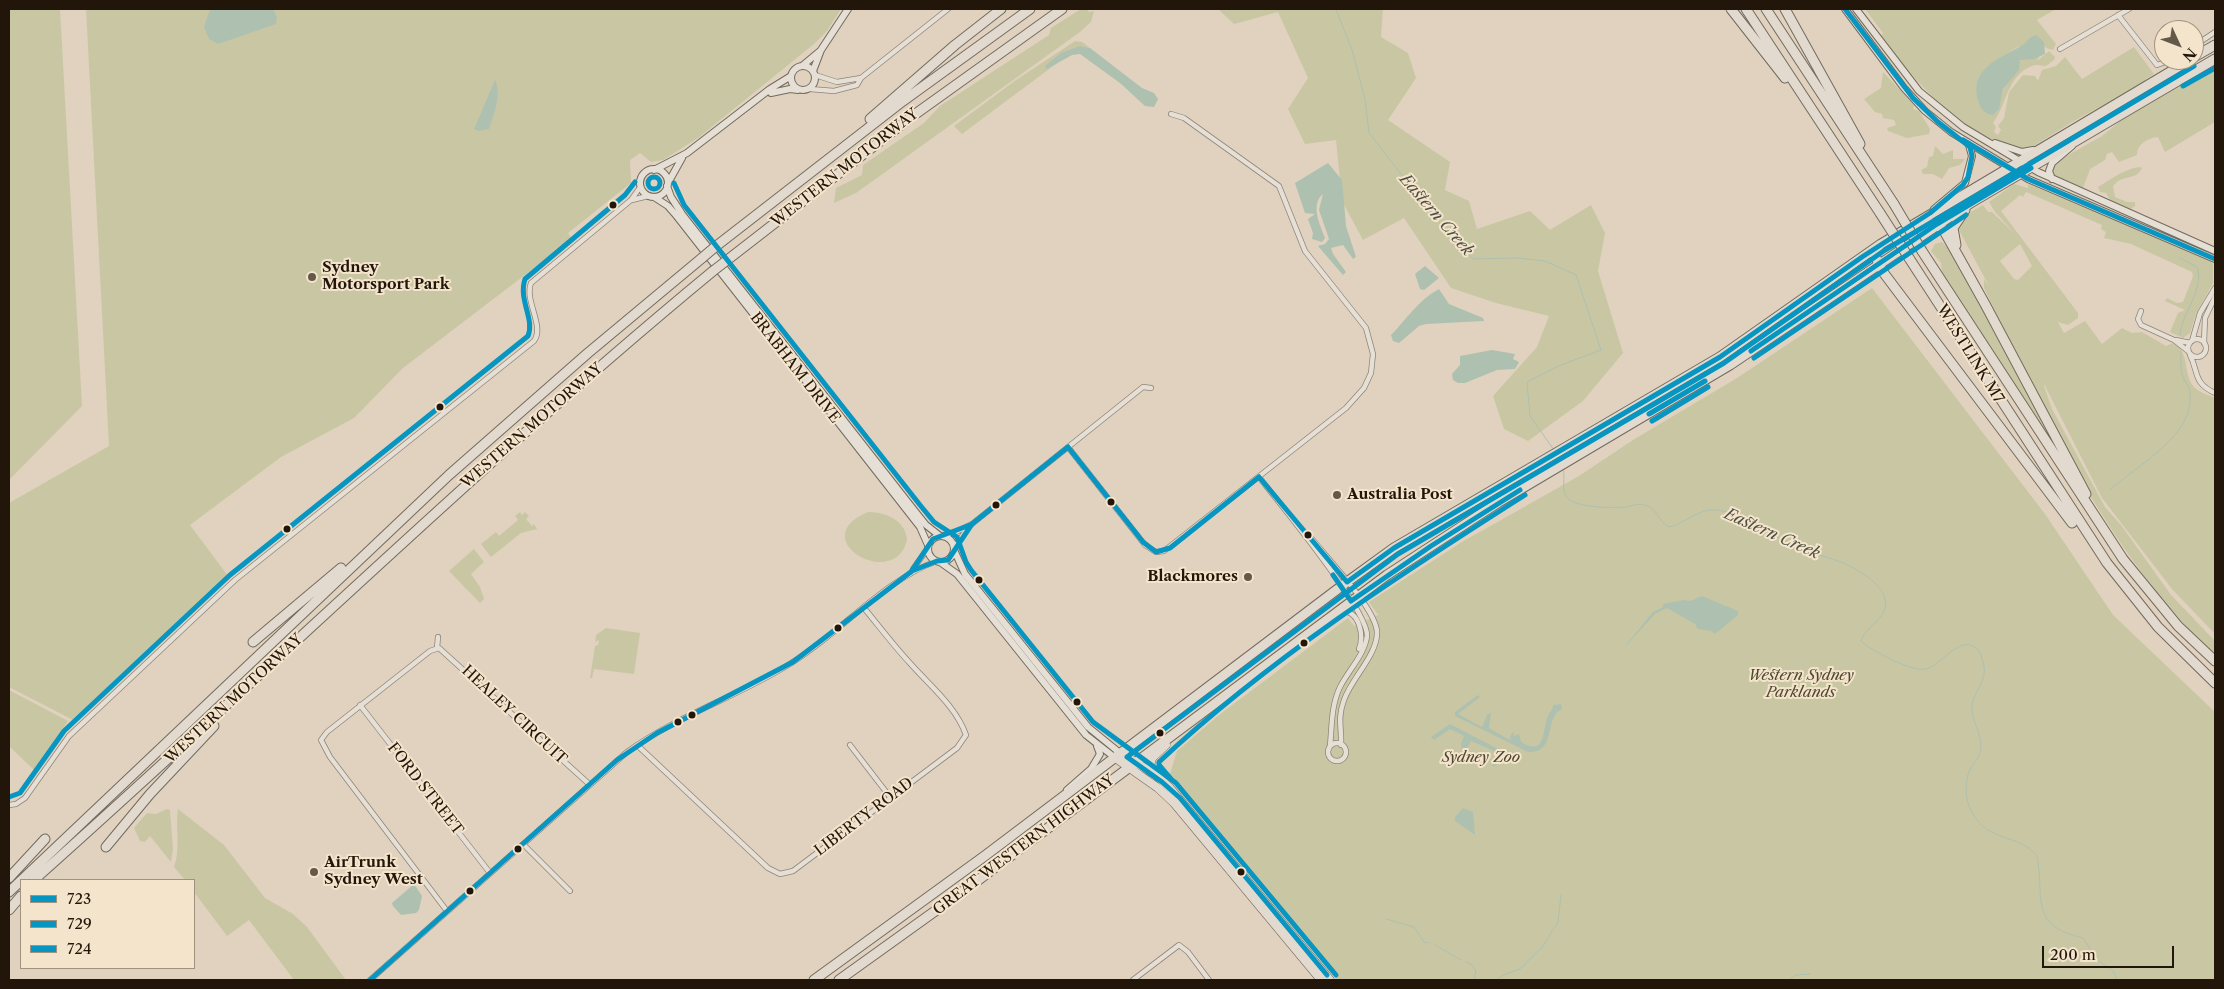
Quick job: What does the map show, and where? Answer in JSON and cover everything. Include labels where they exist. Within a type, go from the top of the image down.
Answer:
[{"type":"highway","points":[[863,132],[865,124],[955,45],[1001,9]]},
{"type":"highway","name":"WESTERN MOTORWAY","points":[[23,879],[397,523],[549,387],[715,247],[863,132],[1030,9]]},
{"type":"highway","points":[[1059,11],[1064,13],[1071,9]]},
{"type":"highway","points":[[1731,9],[1818,123],[1824,125]]},
{"type":"highway","name":"WESTLINK M7","points":[[1746,9],[1824,125],[2106,563],[2158,627],[2215,683]]},
{"type":"highway","name":"WESTLINK M7","points":[[1766,9],[1894,204],[1922,251],[2105,534],[2154,598],[2215,661]]},
{"type":"highway","points":[[1785,9],[1884,184],[1884,191]]},
{"type":"highway","name":"WESTERN MOTORWAY","points":[[36,879],[232,703],[491,461],[713,272],[906,121],[1059,11]]},
{"type":"highway","points":[[2204,52],[2215,45]]},
{"type":"highway","name":"GREAT WESTERN HIGHWAY","points":[[839,980],[1354,598],[1438,541],[1730,365],[1972,202],[2215,59]]},
{"type":"highway","name":"GREAT WESTERN HIGHWAY","points":[[814,980],[895,923],[1394,548],[1720,357],[1881,244],[2007,167],[2173,70]]},
{"type":"highway","points":[[1964,265],[1952,232],[1956,221],[1972,202]]},
{"type":"highway","points":[[1900,232],[1927,223],[1937,224],[1942,229],[2005,340],[2105,534]]},
{"type":"highway","points":[[1881,244],[1875,253],[1878,264],[2088,544],[2106,563]]},
{"type":"highway","points":[[1869,271],[1877,271],[1934,339]]},
{"type":"highway","points":[[253,642],[361,550],[397,523]]},
{"type":"highway","points":[[106,847],[150,794],[232,708],[232,703]]},
{"type":"highway","points":[[9,878],[45,839]]},
{"type":"highway","name":"WESTERN MOTORWAY","points":[[9,892],[20,882]]},
{"type":"highway","points":[[9,904],[20,895]]},
{"type":"highway","points":[[9,910],[20,895]]},
{"type":"main road","points":[[760,97],[777,90],[810,89],[815,83],[814,73],[821,50],[848,9]]},
{"type":"main road","points":[[1845,9],[1913,98],[1938,122],[1967,143],[2020,174],[2214,260]]},
{"type":"main road","points":[[1856,9],[1919,91],[1943,113],[2018,161],[2052,179],[2215,251]]},
{"type":"main road","points":[[687,153],[674,169],[668,185],[662,194],[651,196],[641,186],[644,175],[687,153],[760,97],[791,76],[795,69],[802,66],[821,50]]},
{"type":"main road","points":[[802,66],[814,73]]},
{"type":"main road","points":[[791,76],[792,84],[798,90]]},
{"type":"main road","points":[[1982,139],[2025,152],[2047,144]]},
{"type":"main road","points":[[2052,179],[2049,171],[2050,165],[2076,142]]},
{"type":"main road","points":[[1930,214],[1965,182],[1972,156],[1967,143]]},
{"type":"main road","points":[[654,170],[664,174],[668,185]]},
{"type":"main road","name":"BRABHAM DRIVE","points":[[668,185],[674,203],[694,229],[926,525],[941,536]]},
{"type":"main road","name":"BRABHAM DRIVE","points":[[651,196],[668,206],[687,230],[920,527],[928,546]]},
{"type":"main road","points":[[1117,755],[1097,745],[1086,734],[957,574],[930,556],[928,546],[933,539],[941,536],[952,541],[965,574],[1088,727],[1117,755],[1174,803],[1321,980]]},
{"type":"main road","points":[[938,561],[949,559],[954,549]]},
{"type":"main road","points":[[1198,714],[1152,758],[1150,767],[1175,793],[1330,980]]},
{"type":"main road","points":[[1064,795],[1094,764],[1100,754],[1097,745]]},
{"type":"main road","points":[[1131,765],[1156,775]]},
{"type":"street","points":[[810,89],[845,90],[857,85],[861,78],[948,9]]},
{"type":"street","points":[[2060,50],[2129,9]]},
{"type":"street","points":[[2118,15],[2154,62]]},
{"type":"street","points":[[2204,39],[2215,32]]},
{"type":"street","points":[[814,73],[836,82],[861,78]]},
{"type":"street","points":[[1068,447],[1143,542],[1156,552],[1170,548],[1346,408],[1364,388],[1372,367],[1371,340],[1363,323],[1305,251],[1279,186],[1184,118],[1171,114]]},
{"type":"street","points":[[9,805],[16,804],[25,798],[69,736],[235,580],[534,341],[537,334],[530,298],[531,283],[631,200],[641,186]]},
{"type":"street","points":[[631,200],[651,196]]},
{"type":"street","points":[[2215,288],[2200,313],[2189,352],[2199,382],[2215,393]]},
{"type":"street","points":[[2194,366],[2205,350],[2203,332],[2205,318],[2215,297]]},
{"type":"street","points":[[2141,311],[2138,319],[2141,325],[2174,340],[2194,357],[2200,356]]},
{"type":"street","points":[[2174,340],[2191,342],[2200,340],[2204,343]]},
{"type":"street","points":[[941,536],[972,524],[1143,387],[1151,388]]},
{"type":"street","points":[[1259,477],[1303,531],[1312,539],[1354,598],[1374,619],[1377,636],[1374,646],[1353,679],[1343,703],[1339,725],[1341,745],[1345,754],[1342,759],[1337,761],[1329,756],[1333,709],[1340,688],[1367,635],[1354,598],[1344,584]]},
{"type":"street","points":[[954,549],[972,524]]},
{"type":"street","points":[[912,571],[928,546]]},
{"type":"street","points":[[370,980],[589,784],[637,745],[787,666],[912,571],[938,561]]},
{"type":"street","name":"LIBERTY ROAD","points":[[637,745],[768,868],[780,874],[796,868],[957,748],[966,735],[962,724],[942,698],[909,663],[864,608]]},
{"type":"street","points":[[1335,613],[1348,612],[1360,627],[1361,644],[1352,667]]},
{"type":"street","points":[[438,637],[438,648],[430,651],[322,736],[322,745],[447,911]]},
{"type":"street","name":"HEALEY CIRCUIT","points":[[438,648],[444,650],[589,784]]},
{"type":"street","name":"FORD STREET","points":[[360,705],[490,873]]},
{"type":"street","points":[[850,744],[890,797]]},
{"type":"street","points":[[1330,746],[1341,745]]},
{"type":"street","points":[[522,844],[570,891]]},
{"type":"street","points":[[1133,980],[1179,945],[1188,952],[1210,980]]},
{"type":"green space","points":[[9,9],[60,9],[82,406],[9,480]]},
{"type":"green space","name":"Sydney Motorsport Park","points":[[86,9],[841,9],[827,31],[814,44],[698,138],[663,160],[651,162],[640,153],[630,160],[631,183],[568,233],[572,239],[403,368],[354,418],[281,457],[190,525],[228,576],[73,720],[9,687],[9,503],[109,446]]},
{"type":"green space","points":[[1081,9],[1089,9],[1088,12],[1094,11],[1091,22],[1080,32],[856,193],[834,203],[836,188],[862,175],[863,165],[924,123],[940,106],[1049,35],[1051,28]]},
{"type":"green space","points":[[1218,9],[1383,9],[1381,37],[1408,53],[1416,78],[1388,120],[1450,162],[1445,190],[1469,201],[1477,229],[1530,211],[1550,230],[1591,205],[1605,233],[1598,271],[1623,353],[1583,401],[1528,441],[1504,429],[1493,396],[1537,347],[1549,316],[1496,303],[1451,288],[1404,218],[1363,240],[1342,201],[1336,140],[1305,144],[1288,109],[1308,78],[1278,12],[1234,24]]},
{"type":"green space","points":[[1865,9],[2056,9],[2037,20],[2056,44],[2053,50],[2045,46],[2037,61],[2049,51],[2055,57],[2054,60],[2046,66],[2035,65],[2026,69],[2013,82],[1993,123],[1996,127],[1994,132],[1998,135],[2001,130],[1998,126],[2004,118],[2009,92],[2023,75],[2035,76],[2038,81],[2042,70],[2056,66],[2065,57],[2082,79],[2134,47],[2154,74],[2146,79],[2144,83],[2074,121],[2032,147],[2020,150],[2018,147],[2016,149],[1994,140],[1956,117],[1924,88],[1895,55],[1881,36],[1883,33]],"holes":[[[2019,46],[2024,58],[2018,62],[2019,69],[2007,83],[2001,94],[1978,79],[1986,68]]]},
{"type":"green space","points":[[1075,41],[1082,42],[1090,48],[1080,46],[962,134],[954,126],[1016,80]]},
{"type":"green space","points":[[2215,65],[2215,122],[2165,152],[2158,137],[2144,142],[2137,151],[2137,155],[2119,162],[2112,152],[2107,154],[2105,160],[2090,169],[2083,188],[2054,175],[2052,170],[2054,163],[2102,136],[2125,117]]},
{"type":"green space","points":[[1883,72],[1914,105],[1913,109],[1919,111],[1930,129],[1929,134],[1907,138],[1888,131],[1887,128],[1896,125],[1894,120],[1883,118],[1882,114],[1875,112],[1864,99],[1881,88]]},
{"type":"green space","points":[[1935,146],[1943,154],[1953,150],[1953,159],[1965,159],[1960,165],[1949,168],[1942,179],[1933,174],[1923,174],[1921,170],[1927,167],[1929,157],[1933,156]]},
{"type":"green space","points":[[2142,168],[2140,172],[2134,176],[2121,179],[2113,186],[2115,197],[2127,202],[2135,202],[2135,206],[2131,209],[2110,200],[2106,193],[2100,192],[2098,187],[2124,172]]},
{"type":"green space","points":[[2014,184],[2028,188],[2028,184],[2209,259],[2213,264],[2213,283],[2196,314],[2190,333],[2183,338],[2170,332],[2178,313],[2185,310],[2165,301],[2167,298],[2177,303],[2183,302],[2193,276],[2192,272],[2131,244],[2104,238],[2106,232],[2101,229],[2102,225],[2026,192],[2023,197],[2020,195],[2001,211],[2078,313],[2078,318],[2068,325],[2058,322],[2064,333],[2085,321],[2102,344],[2122,328],[2132,333],[2142,332],[2166,346],[2173,343],[2182,352],[2190,382],[2201,392],[2215,398],[2215,634],[2172,589],[2102,498],[2044,384],[2052,409],[2105,507],[2121,525],[2171,595],[2215,641],[2215,653],[2204,646],[2189,630],[2117,538],[2068,457],[2046,415],[1984,288],[1984,279],[1989,286],[1959,230],[1955,229],[1962,217],[1983,205],[1988,212],[1992,212],[2014,233],[1995,212],[1989,202]],"holes":[[[2020,244],[2032,266],[2018,280],[2014,279],[2000,261]]]},
{"type":"green space","points":[[1942,242],[1952,252],[1965,273],[2062,458],[2025,405],[1942,273],[1941,263],[1931,251],[1935,244]]},
{"type":"green space","name":"Western Sydney Parklands","points":[[1872,288],[2045,514],[2113,615],[2215,712],[2215,980],[1338,980],[1169,777],[1177,751],[1219,715],[1348,618],[1354,626],[1378,615],[1369,602],[1462,542],[1579,476],[1633,440],[1737,378]]},
{"type":"green space","points":[[520,512],[522,515],[525,512],[529,516],[526,519],[532,526],[534,524],[537,529],[521,533],[491,557],[481,544],[496,532],[499,536],[518,520],[515,516]]},
{"type":"green space","points":[[868,512],[875,512],[894,518],[903,527],[907,540],[899,555],[887,561],[872,561],[859,556],[849,546],[845,535],[851,523]]},
{"type":"green space","points":[[474,549],[484,562],[471,574],[480,587],[484,599],[480,603],[449,571]]},
{"type":"green space","points":[[606,628],[640,633],[634,674],[594,669],[592,678],[590,678],[595,646],[598,645],[599,640],[595,642],[596,635]]},
{"type":"green space","points":[[9,690],[68,721],[34,770],[9,746]]},
{"type":"green space","points":[[167,809],[170,810],[173,849],[171,862],[150,836],[145,842],[140,841],[134,828],[147,813],[156,814]]},
{"type":"green space","points":[[178,809],[224,845],[265,898],[293,914],[307,927],[346,980],[294,980],[249,920],[227,936],[195,893],[195,879],[184,879],[174,867],[178,846]]},
{"type":"shaded area","points":[[210,9],[273,9],[277,17],[276,24],[218,44],[209,39],[204,27]]},
{"type":"shaded area","points":[[2036,35],[2044,42],[2045,54],[2034,59],[2020,60],[2019,70],[2003,89],[1999,109],[1993,115],[1986,113],[1982,110],[1977,91],[1978,81],[1982,72],[1996,60]]},
{"type":"shaded area","points":[[1080,46],[1090,48],[1142,88],[1154,93],[1158,99],[1154,107],[1145,106],[1120,83],[1080,54],[1072,55],[1047,69],[1045,66],[1061,53]]},
{"type":"shaded area","points":[[495,80],[498,92],[489,129],[478,131],[474,129]]},
{"type":"shaded area","points":[[1328,163],[1342,180],[1346,226],[1356,257],[1353,259],[1343,245],[1331,248],[1346,272],[1343,275],[1318,246],[1325,244],[1329,239],[1319,210],[1323,194],[1317,203],[1317,215],[1325,238],[1322,242],[1312,239],[1313,233],[1308,219],[1315,214],[1305,213],[1295,183]]},
{"type":"shaded area","points":[[1425,266],[1439,278],[1424,290],[1420,289],[1415,274]]},
{"type":"shaded area","points":[[1439,289],[1449,304],[1483,318],[1484,321],[1426,324],[1419,326],[1399,343],[1393,341],[1391,335],[1419,304]]},
{"type":"shaded area","points":[[1492,350],[1515,354],[1513,359],[1519,362],[1515,369],[1497,370],[1465,383],[1458,383],[1453,380],[1452,374],[1460,365],[1460,356]]},
{"type":"shaded area","points":[[1702,596],[1738,611],[1738,615],[1715,634],[1711,631],[1698,629],[1695,624],[1667,608],[1655,614],[1622,650],[1653,612],[1663,607],[1663,604],[1683,600],[1690,601]]},
{"type":"shaded area","points":[[1478,695],[1480,697],[1458,714],[1482,727],[1488,713],[1489,715],[1491,712],[1489,728],[1510,740],[1511,734],[1514,732],[1514,736],[1519,734],[1521,742],[1529,746],[1535,746],[1542,740],[1553,705],[1561,704],[1562,709],[1556,713],[1547,741],[1543,747],[1537,751],[1528,752],[1455,716],[1455,712]]},
{"type":"shaded area","points":[[1450,724],[1506,753],[1494,767],[1492,764],[1501,754],[1471,741],[1466,750],[1462,750],[1461,744],[1464,736],[1450,729],[1434,740],[1431,737]]},
{"type":"shaded area","points":[[1463,808],[1473,812],[1475,835],[1455,821],[1455,817]]},
{"type":"shaded area","points":[[414,884],[422,896],[419,910],[416,913],[401,915],[392,903]]},
{"type":"waterway","name":"Eastern Creek","points":[[1336,9],[1352,50],[1365,99],[1369,133],[1438,221],[1473,259],[1518,258],[1545,261],[1576,275],[1601,350],[1561,365],[1527,382],[1530,416],[1554,450]]},
{"type":"waterway","points":[[2180,258],[2197,267],[2199,275],[2196,292],[2180,335]]},
{"type":"waterway","points":[[2110,490],[2162,448],[2184,422],[2189,408],[2190,392],[2181,371],[2181,351]]},
{"type":"waterway","name":"Eastern Creek","points":[[1563,469],[1566,496],[1576,503],[1602,507],[1625,507],[1637,504],[1649,506],[1663,523],[1670,527],[1704,511],[1716,510],[1726,512],[1736,515],[1796,547],[1857,570],[1876,584],[1884,596],[1886,604],[1882,615],[1861,641],[1892,660],[1911,667],[1926,669],[1932,667],[1951,652],[1964,645],[1971,645],[1978,650],[1981,655],[1984,672],[1972,705],[1972,711],[1981,747],[1980,753],[1967,778],[1966,792],[1969,806],[1975,818],[1983,826],[1992,832],[2020,843],[2037,856],[2042,908],[2046,918],[2054,926],[2066,933],[2083,938],[2097,960],[2113,971],[2117,980]]},
{"type":"waterway","points":[[1496,980],[1503,975],[1520,969],[1543,946],[1558,922],[1561,895]]},
{"type":"waterway","points":[[1386,919],[1414,927],[1424,942],[1428,943]]},
{"type":"waterway","points":[[1435,945],[1461,960]]},
{"type":"waterway","points":[[1466,962],[1471,964],[1476,971],[1474,980]]},
{"type":"waterway","points":[[1789,980],[1796,975],[1810,974]]},
{"type":"transit line","name":"723","points":[[1259,477],[1347,582],[1394,548],[1720,357],[1862,257],[1930,213],[1963,185],[1968,177],[1972,156],[1970,147],[1938,122],[1913,98],[1845,9]]},
{"type":"transit line","name":"729","points":[[2183,86],[2215,68]]},
{"type":"transit line","name":"729","points":[[1327,975],[1180,798],[1162,782],[1127,757],[1398,554],[1724,363],[1885,250],[2187,70]]},
{"type":"transit line","name":"723","points":[[1963,140],[2028,179],[2215,259]]},
{"type":"transit line","name":"723","points":[[1751,351],[1937,224],[2031,168]]},
{"type":"transit line","name":"724","points":[[652,177],[656,177],[660,183],[656,189],[652,189],[648,185],[648,181],[652,177]]},
{"type":"transit line","name":"724","points":[[9,797],[20,793],[64,731],[230,575],[528,336],[530,323],[523,287],[525,279],[625,195],[635,182]]},
{"type":"transit line","name":"724","points":[[674,183],[684,205],[920,505],[934,522],[957,537],[971,570],[1093,722],[1176,783],[1336,975]]},
{"type":"transit line","name":"729","points":[[1754,358],[1966,215]]},
{"type":"transit line","name":"723","points":[[1649,414],[1705,381]]},
{"type":"transit line","name":"729","points":[[1652,421],[1708,387]]},
{"type":"transit line","name":"723","points":[[1068,447],[1143,542],[1156,552],[1170,548],[1259,477]]},
{"type":"transit line","name":"723","points":[[370,980],[617,760],[657,733],[793,662],[912,571],[937,561],[948,560],[972,524],[1068,447]]},
{"type":"transit line","name":"723","points":[[1333,575],[1351,601],[1431,546],[1520,490]]},
{"type":"transit line","name":"729","points":[[1171,779],[1159,765],[1159,762],[1244,688],[1336,620],[1430,556],[1525,495]]},
{"type":"transit line","name":"723","points":[[911,572],[933,539],[970,525]]},
{"type":"place","name":"Sydney Motorsport Park","points":[[312,277]]},
{"type":"place","name":"Australia Post","points":[[1337,495]]},
{"type":"place","name":"Blackmores","points":[[1248,577]]},
{"type":"place","name":"AirTrunk Sydney West","points":[[314,872]]},
{"type":"park label","name":"Sydney Zoo","points":[[1481,758]]}]
